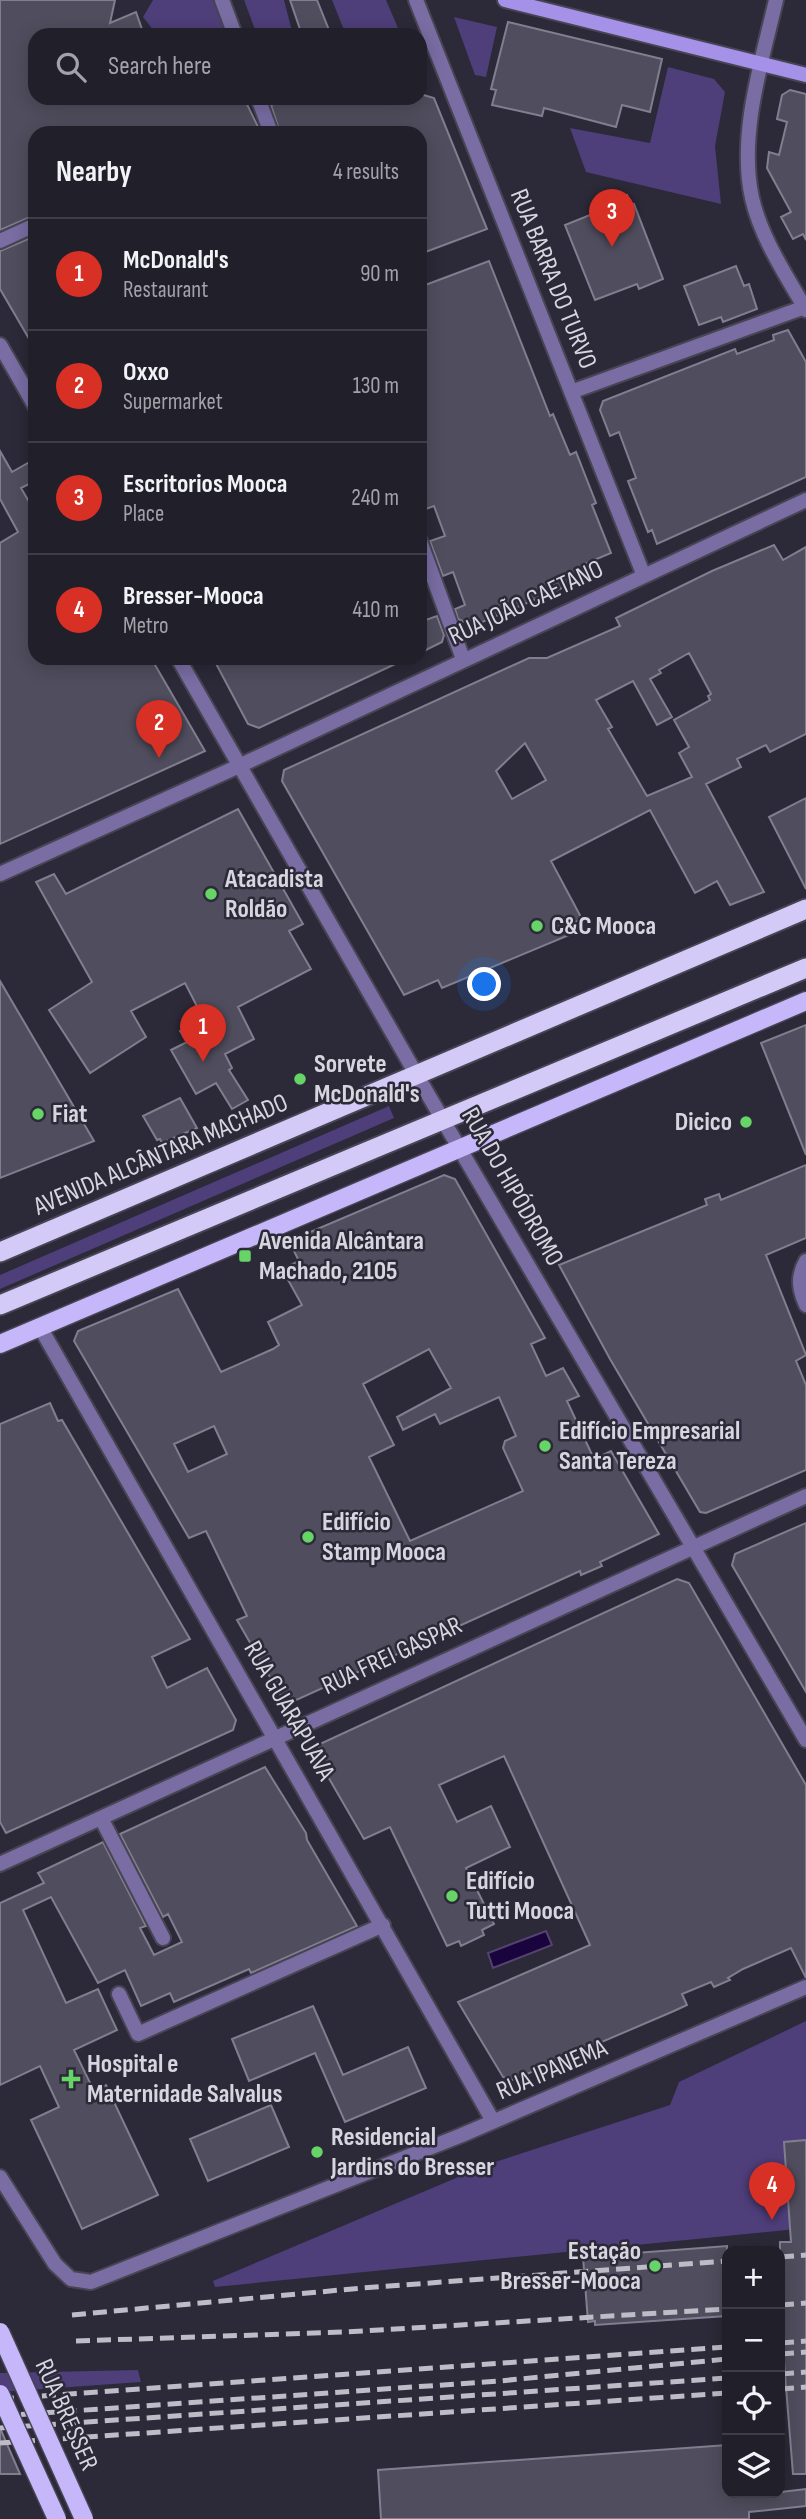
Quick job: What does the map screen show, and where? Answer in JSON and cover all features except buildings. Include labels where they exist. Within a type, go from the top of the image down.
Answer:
[{"type":"highway","name":"AVENIDA ALCÂNTARA MACHADO","points":[[0,1252],[806,909]]},
{"type":"highway","points":[[0,1305],[806,968]]},
{"type":"main road","points":[[505,0],[806,75]]},
{"type":"main road","points":[[0,1344],[806,1001]]},
{"type":"main road","name":"RUA BRESSER","points":[[0,2332],[84,2519]]},
{"type":"main road","name":"RUA BRESSER","points":[[0,2394],[57,2519]]},
{"type":"street","points":[[222,0],[232,28]]},
{"type":"street","name":"RUA BARRA DO TURVO","points":[[416,0],[644,576]]},
{"type":"street","points":[[571,392],[805,309],[762,229],[752,197],[748,162],[762,65],[776,0]]},
{"type":"street","points":[[261,105],[268,126]]},
{"type":"street","points":[[0,241],[28,228]]},
{"type":"street","points":[[0,345],[28,394]]},
{"type":"street","name":"RUA JOÃO CAETANO","points":[[0,874],[239,766],[806,500]]},
{"type":"street","points":[[427,560],[463,659]]},
{"type":"street","name":"RUA DO HIPÓDROMO","points":[[182,665],[416,1074],[806,1740]]},
{"type":"street","points":[[806,1261],[800,1278],[800,1291],[806,1305]]},
{"type":"street","name":"RUA GUARAPUAVA","points":[[40,1327],[493,2121]]},
{"type":"street","name":"RUA FREI GASPAR","points":[[0,1864],[693,1545],[806,1496]]},
{"type":"street","points":[[100,1818],[163,1938]]},
{"type":"street","points":[[119,1994],[138,2034],[383,1926]]},
{"type":"street","name":"RUA IPANEMA","points":[[0,2177],[55,2264],[71,2279],[80,2282],[107,2278],[493,2121],[806,1987]]},
{"type":"shaded area","points":[[153,0],[213,0],[224,28],[152,28],[143,17]]},
{"type":"shaded area","points":[[244,0],[284,0],[291,28],[254,28]]},
{"type":"shaded area","points":[[332,0],[386,0],[398,28],[343,28]]},
{"type":"shaded area","points":[[454,17],[497,27],[486,77],[475,75]]},
{"type":"shaded area","points":[[668,67],[714,79],[725,92],[715,146],[721,204],[586,172],[570,128],[650,143]]},
{"type":"shaded area","points":[[389,1106],[394,1118],[0,1289],[0,1275]]},
{"type":"shaded area","points":[[546,1931],[552,1945],[493,1968],[488,1953]]},
{"type":"shaded area","points":[[806,2021],[806,2228],[215,2287],[213,2281],[489,2164],[670,2105],[679,2082]]},
{"type":"shaded area","points":[[138,2370],[141,2382],[0,2392],[0,2373]]},
{"type":"railway","points":[[785,2257],[806,2255]]},
{"type":"railway","points":[[72,2315],[362,2288],[722,2261]]},
{"type":"railway","points":[[785,2305],[806,2303]]},
{"type":"railway","points":[[76,2341],[345,2332],[722,2309]]},
{"type":"railway","points":[[785,2343],[806,2341]]},
{"type":"railway","points":[[0,2399],[722,2347]]},
{"type":"railway","points":[[785,2354],[806,2352]]},
{"type":"railway","points":[[0,2416],[499,2381],[722,2359]]},
{"type":"railway","points":[[785,2374],[806,2372]]},
{"type":"railway","points":[[0,2428],[722,2378]]},
{"type":"railway","points":[[785,2389],[806,2387]]},
{"type":"railway","points":[[0,2443],[722,2393]]},
{"type":"place","name":"Escritorios Mooca","points":[[612,247]]},
{"type":"place","name":"Oxxo","points":[[159,758]]},
{"type":"place","name":"Atacadista Roldão","points":[[211,894]]},
{"type":"place","name":"C&C Mooca","points":[[537,926]]},
{"type":"place","name":"McDonald's","points":[[203,1062]]},
{"type":"place","name":"Sorvete McDonald's","points":[[300,1079]]},
{"type":"place","name":"Fiat","points":[[38,1114]]},
{"type":"place","name":"Dicico","points":[[746,1122]]},
{"type":"place","name":"Avenida Alcântara Machado, 2105","points":[[245,1256]]},
{"type":"place","name":"Edifício Empresarial Santa Tereza","points":[[545,1446]]},
{"type":"place","name":"Edifício Stamp Mooca","points":[[308,1537]]},
{"type":"place","name":"Edifício Tutti Mooca","points":[[452,1896]]},
{"type":"place","name":"Hospital e Maternidade Salvalus","points":[[71,2079]]},
{"type":"place","name":"Residencial Jardins do Bresser","points":[[317,2152]]},
{"type":"place","name":"Bresser-Mooca","points":[[772,2220]]},
{"type":"place","name":"Estação Bresser-Mooca","points":[[655,2266]]}]
